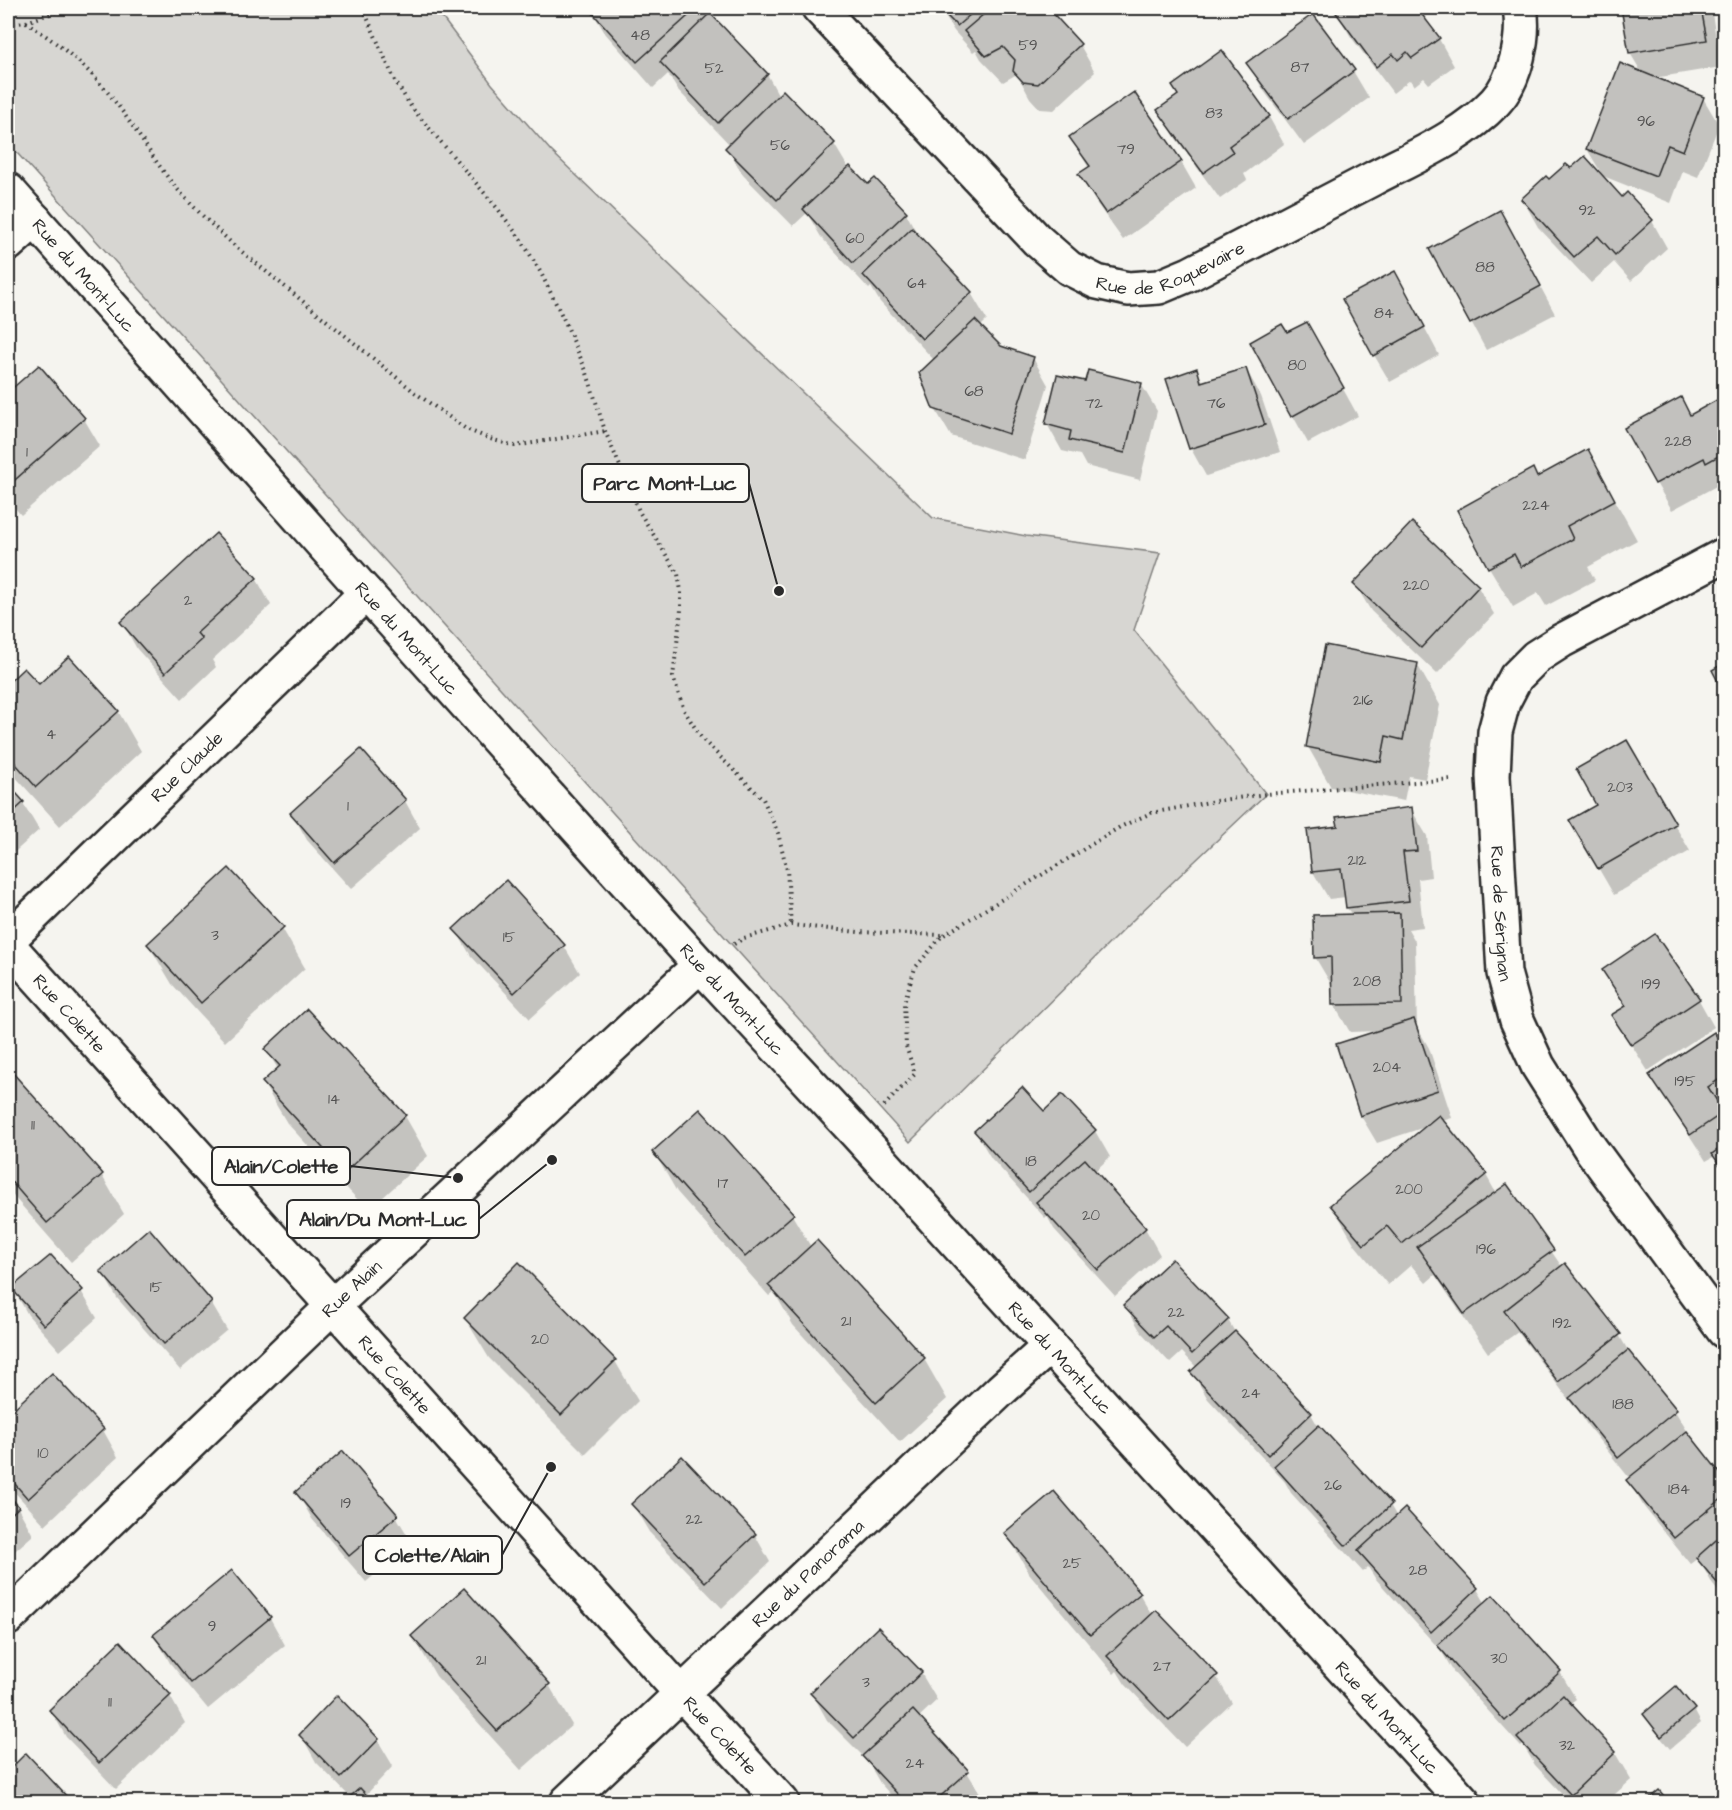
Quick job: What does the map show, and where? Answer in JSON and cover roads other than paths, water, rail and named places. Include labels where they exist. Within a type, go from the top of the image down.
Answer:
[{"type":"street","name":"Rue de Roquevaire","points":[[819,8],[1037,240],[1069,268],[1097,282],[1128,289],[1160,287],[1190,274],[1427,150],[1469,125],[1497,100],[1514,70],[1521,39],[1520,8]]},
{"type":"street","name":"Rue du Mont-Luc","points":[[8,189],[700,965],[857,1134],[1464,1803]]},
{"type":"street","points":[[8,244],[35,220]]},
{"type":"street","name":"Rue de Sérignan","points":[[1725,555],[1561,641],[1536,657],[1516,677],[1503,702],[1495,732],[1493,776],[1504,973],[1517,1020],[1538,1066],[1590,1148],[1725,1331]]},
{"type":"street","name":"Rue Claude","points":[[8,940],[366,593]]},
{"type":"street","name":"Rue Colette","points":[[8,945],[682,1695],[782,1803]]},
{"type":"street","name":"Rue Alain","points":[[8,1618],[333,1306],[700,965]]},
{"type":"street","name":"Rue du Panorama","points":[[567,1803],[1050,1346]]},
{"type":"place","name":"Parc Mont-Luc","points":[[779,591]]},
{"type":"place","name":"Alain/Du Mont-Luc","points":[[552,1160]]},
{"type":"place","name":"Alain/Colette","points":[[458,1178]]},
{"type":"place","name":"Colette/Alain","points":[[551,1467]]}]
